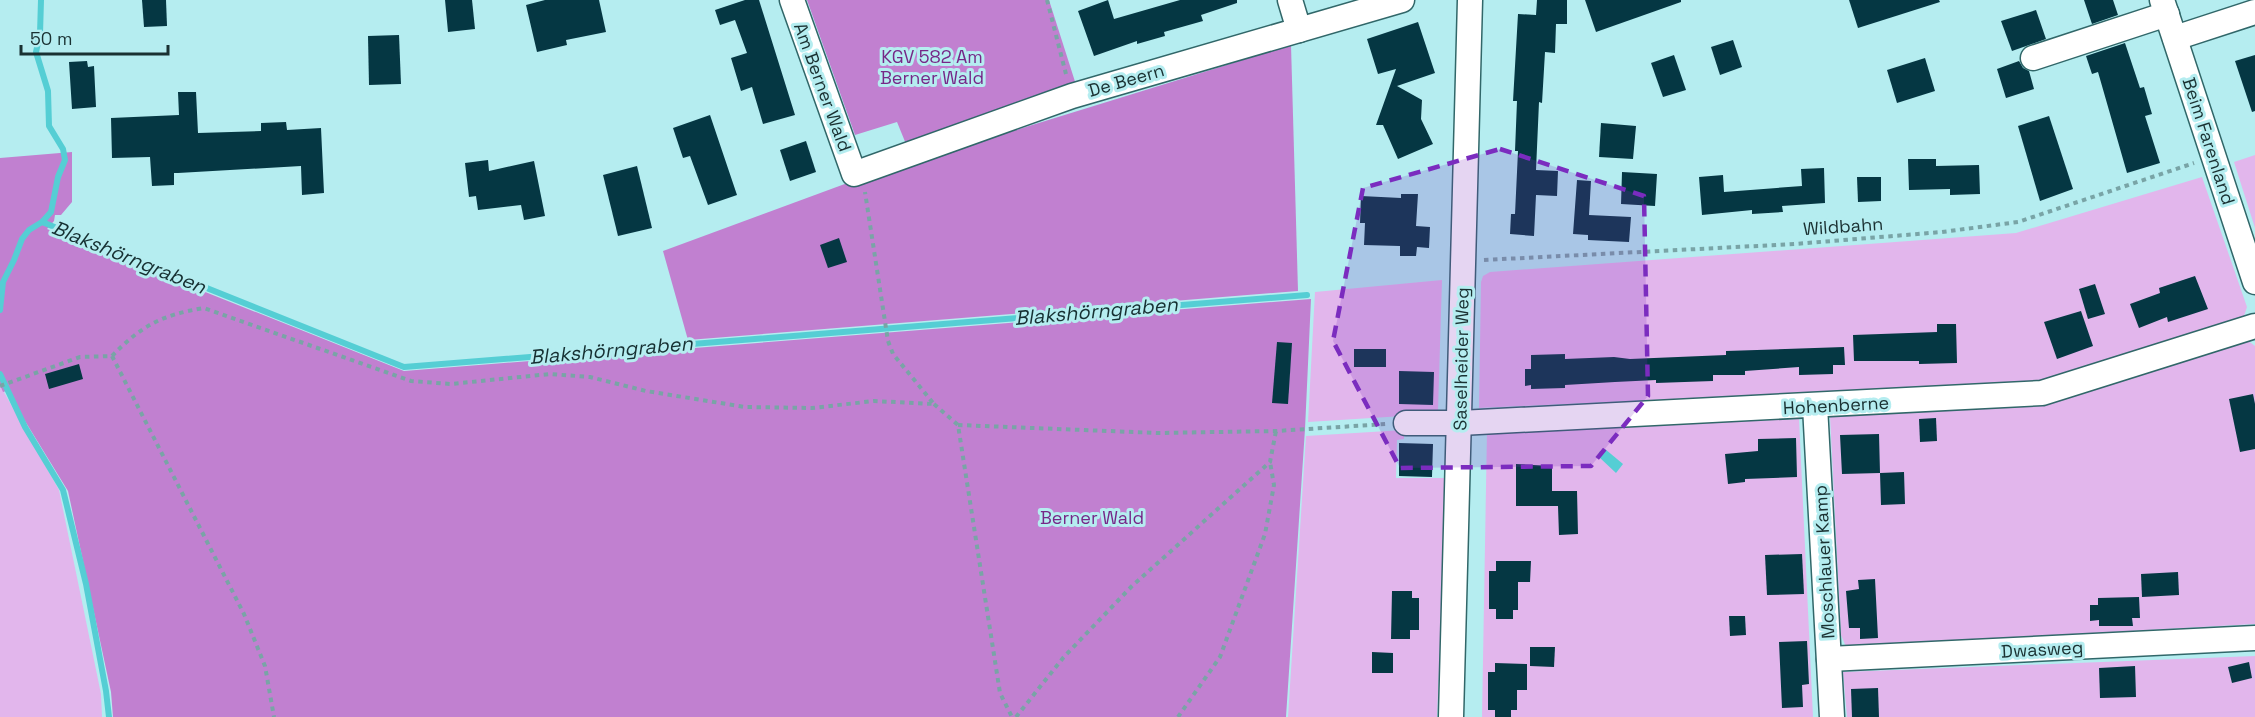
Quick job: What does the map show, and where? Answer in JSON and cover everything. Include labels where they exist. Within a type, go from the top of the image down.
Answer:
[{"type":"street","name":"Am Berner Wald","points":[[792,0],[859,180]]},
{"type":"street","points":[[1290,0],[1299,30]]},
{"type":"street","name":"De Beern","points":[[859,180],[1072,96],[1402,0]]},
{"type":"street","name":"Saselheider Weg","points":[[1451,717],[1470,0]]},
{"type":"street","points":[[2033,58],[2165,7]]},
{"type":"street","name":"Beim Farenland","points":[[2165,7],[2255,282]]},
{"type":"street","points":[[2175,38],[2255,12]]},
{"type":"street","name":"Hohenberne","points":[[1406,423],[1460,423],[2042,393],[2255,326]]},
{"type":"street","name":"Moschlauer Kamp","points":[[1815,406],[1832,717]]},
{"type":"street","name":"Dwasweg","points":[[1829,659],[2255,638]]},
{"type":"path","points":[[1047,0],[1072,96]]},
{"type":"path","name":"Wildbahn","points":[[1463,261],[1795,244],[1942,232],[2018,222],[2215,156]]},
{"type":"path","points":[[859,180],[888,341],[893,354],[934,404],[958,424],[1158,433],[1276,431],[1406,423]]},
{"type":"path","points":[[0,386],[80,357],[112,356],[132,335],[157,321],[177,312],[204,308],[411,381],[451,384],[550,374],[590,377],[646,392],[745,407],[812,408],[874,401],[934,404]]},
{"type":"path","points":[[112,356],[244,614],[265,666],[274,717]]},
{"type":"path","points":[[958,424],[1000,693],[1014,717],[1063,658],[1132,586],[1270,462]]},
{"type":"path","points":[[1178,717],[1220,657],[1265,534],[1274,485],[1270,462],[1276,431]]},
{"type":"highlighted area","points":[[1500,149],[1644,196],[1648,396],[1591,466],[1400,468],[1333,341],[1363,188]]},
{"type":"shaded area","points":[[2255,155],[2255,228],[2234,162]]},
{"type":"shaded area","points":[[2202,177],[2247,307],[2244,316],[2238,319],[2034,382],[1479,408],[1481,282],[1483,276],[1490,272],[2016,233]]},
{"type":"shaded area","points":[[1442,280],[1438,411],[1435,414],[1308,422],[1315,292]]},
{"type":"shaded area","points":[[2247,340],[2255,346],[2255,624],[1846,647],[1841,635],[1830,416],[2045,404]]},
{"type":"shaded area","points":[[0,385],[59,490],[101,694],[102,717],[0,717]]},
{"type":"shaded area","points":[[1799,419],[1813,717],[1482,717],[1487,430]]},
{"type":"shaded area","points":[[1404,430],[1404,439],[1397,440],[1396,478],[1447,478],[1437,717],[1288,717],[1306,436]]},
{"type":"shaded area","points":[[2255,656],[2255,717],[1847,717],[1843,672]]},
{"type":"green space","name":"KGV 582 Am Berner Wald","points":[[807,0],[1049,0],[1078,91],[906,144],[897,122],[855,135]]},
{"type":"green space","points":[[1291,45],[1298,291],[688,340],[663,251],[861,178]]},
{"type":"green space","name":"Berner Wald","points":[[72,152],[72,202],[61,215],[55,215],[54,221],[47,229],[404,371],[1311,299],[1286,717],[113,717],[111,692],[68,491],[17,408],[10,390],[3,392],[0,385],[0,158]]},
{"type":"water","points":[[1605,449],[1623,464],[1616,473],[1599,457],[1599,452]]},
{"type":"building","points":[[142,0],[166,0],[167,26],[144,27]]},
{"type":"building","points":[[445,0],[472,0],[475,29],[448,32]]},
{"type":"building","points":[[545,0],[599,0],[606,32],[566,40],[567,45],[537,52],[526,5]]},
{"type":"building","points":[[745,0],[759,0],[795,115],[763,124],[752,87],[741,91],[731,58],[747,53],[735,20],[720,25],[715,10]]},
{"type":"building","points":[[1108,0],[1114,19],[1180,0],[1237,0],[1237,3],[1201,15],[1203,21],[1164,32],[1165,36],[1137,44],[1137,41],[1094,56],[1078,11]]},
{"type":"building","points":[[1537,0],[1567,0],[1567,24],[1556,24],[1555,53],[1545,52],[1542,103],[1539,102],[1536,170],[1558,171],[1557,196],[1536,195],[1534,236],[1510,234],[1511,214],[1515,214],[1518,151],[1515,151],[1517,101],[1513,101],[1518,14],[1536,15]]},
{"type":"building","points":[[1585,0],[1681,0],[1681,2],[1596,32]]},
{"type":"building","points":[[1849,0],[1939,0],[1940,2],[1858,28]]},
{"type":"building","points":[[2084,0],[2113,0],[2118,15],[2092,24]]},
{"type":"building","points":[[2036,10],[2046,39],[2012,51],[2001,21]]},
{"type":"building","points":[[1418,22],[1435,73],[1397,86],[1422,100],[1421,119],[1433,144],[1398,159],[1383,125],[1376,125],[1396,69],[1378,74],[1367,39]]},
{"type":"building","points":[[399,35],[401,84],[369,85],[368,36]]},
{"type":"building","points":[[1733,40],[1742,67],[1720,75],[1711,47]]},
{"type":"building","points":[[2125,43],[2140,88],[2144,87],[2152,114],[2145,116],[2160,163],[2127,173],[2098,72],[2092,74],[2086,56]]},
{"type":"building","points":[[1674,55],[1686,90],[1663,97],[1651,63]]},
{"type":"building","points":[[2255,55],[2255,111],[2252,112],[2235,61]]},
{"type":"building","points":[[1925,58],[1935,91],[1897,103],[1887,70]]},
{"type":"building","points":[[87,61],[88,67],[94,66],[96,107],[72,109],[69,62]]},
{"type":"building","points":[[2019,61],[2023,68],[2029,71],[2034,89],[2006,98],[1997,69]]},
{"type":"building","points":[[178,92],[196,92],[198,133],[261,131],[261,123],[286,122],[287,130],[321,128],[324,193],[302,195],[301,166],[174,173],[174,185],[152,186],[150,157],[112,158],[111,118],[179,115]]},
{"type":"building","points":[[710,115],[737,195],[708,205],[690,156],[683,158],[673,128]]},
{"type":"building","points":[[2049,116],[2073,189],[2040,201],[2018,126]]},
{"type":"building","points":[[1601,123],[1636,126],[1633,159],[1599,157]]},
{"type":"building","points":[[806,141],[816,172],[790,181],[780,150]]},
{"type":"building","points":[[1908,159],[1936,159],[1936,166],[1979,165],[1980,194],[1950,195],[1950,189],[1909,190]]},
{"type":"building","points":[[488,160],[489,171],[534,161],[545,216],[524,220],[521,205],[478,210],[476,196],[469,197],[465,163]]},
{"type":"building","points":[[637,166],[652,228],[618,236],[603,175]]},
{"type":"building","points":[[1824,168],[1825,203],[1782,206],[1783,212],[1752,214],[1752,210],[1702,215],[1699,177],[1723,175],[1724,192],[1802,186],[1801,169]]},
{"type":"building","points":[[1622,172],[1657,174],[1655,206],[1621,204]]},
{"type":"building","points":[[1857,177],[1881,177],[1881,201],[1858,202]]},
{"type":"building","points":[[1577,180],[1591,181],[1589,215],[1631,217],[1629,242],[1588,240],[1588,235],[1573,234]]},
{"type":"building","points":[[1401,194],[1418,194],[1416,226],[1430,227],[1429,248],[1417,247],[1416,256],[1400,256],[1400,246],[1364,245],[1365,223],[1360,223],[1361,196],[1401,198]]},
{"type":"building","points":[[839,238],[847,262],[828,268],[820,245]]},
{"type":"building","points":[[2195,276],[2208,309],[2168,322],[2167,317],[2139,328],[2130,304],[2160,293],[2159,288]]},
{"type":"building","points":[[2095,284],[2105,314],[2088,319],[2079,289]]},
{"type":"building","points":[[2081,311],[2093,346],[2057,359],[2044,322]]},
{"type":"building","points":[[1937,324],[1956,324],[1957,363],[1854,361],[1853,335],[1937,332]]},
{"type":"building","points":[[1277,342],[1292,343],[1288,404],[1272,403]]},
{"type":"building","points":[[1844,347],[1845,365],[1833,365],[1833,374],[1799,375],[1799,367],[1745,371],[1745,375],[1713,375],[1713,381],[1656,383],[1656,380],[1531,389],[1531,385],[1525,386],[1525,369],[1531,369],[1531,355],[1565,354],[1565,359],[1614,357],[1630,359],[1726,355],[1726,351]]},
{"type":"building","points":[[1354,349],[1386,349],[1386,367],[1354,367]]},
{"type":"building","points":[[79,364],[83,379],[49,389],[45,374]]},
{"type":"building","points":[[1399,371],[1434,372],[1433,405],[1399,404]]},
{"type":"building","points":[[2253,394],[2255,449],[2240,452],[2229,399]]},
{"type":"building","points":[[1936,418],[1937,441],[1920,442],[1919,419]]},
{"type":"building","points":[[1879,434],[1880,473],[1842,474],[1840,435]]},
{"type":"building","points":[[1796,438],[1797,477],[1745,479],[1745,482],[1728,484],[1725,454],[1758,451],[1758,439]]},
{"type":"building","points":[[1399,443],[1433,444],[1432,477],[1399,476]]},
{"type":"building","points":[[1516,464],[1552,466],[1552,491],[1577,491],[1578,534],[1559,535],[1558,506],[1516,506]]},
{"type":"building","points":[[1904,472],[1905,504],[1881,505],[1880,473]]},
{"type":"building","points":[[1802,554],[1804,594],[1767,595],[1765,555]]},
{"type":"building","points":[[1496,561],[1531,561],[1530,582],[1518,582],[1518,610],[1513,610],[1513,619],[1496,619],[1496,609],[1489,609],[1489,571],[1496,571]]},
{"type":"building","points":[[2178,572],[2179,595],[2142,597],[2141,574]]},
{"type":"building","points":[[1875,579],[1878,638],[1860,639],[1860,628],[1849,628],[1846,591],[1859,589],[1858,580]]},
{"type":"building","points":[[1392,591],[1412,591],[1412,598],[1419,598],[1419,630],[1410,630],[1410,639],[1391,639]]},
{"type":"building","points":[[2139,597],[2140,618],[2132,618],[2133,626],[2099,626],[2099,620],[2090,621],[2090,605],[2098,605],[2098,598]]},
{"type":"building","points":[[1729,616],[1745,616],[1746,635],[1730,636]]},
{"type":"building","points":[[1807,641],[1809,684],[1802,685],[1803,707],[1782,708],[1779,642]]},
{"type":"building","points":[[1530,647],[1555,647],[1554,667],[1530,666]]},
{"type":"building","points":[[1372,652],[1393,653],[1393,673],[1372,673]]},
{"type":"building","points":[[2249,662],[2252,678],[2232,683],[2228,667]]},
{"type":"building","points":[[1495,663],[1527,664],[1527,690],[1517,690],[1517,710],[1511,710],[1511,717],[1495,717],[1495,710],[1488,710],[1488,672],[1495,672]]},
{"type":"building","points":[[2135,666],[2136,697],[2100,698],[2099,668]]},
{"type":"building","points":[[1878,688],[1879,717],[1852,717],[1851,689]]},
{"type":"waterway","points":[[0,310],[3,282],[22,239],[29,230],[42,222],[51,212],[58,177],[65,160],[63,149],[49,126],[48,91],[36,52],[40,34],[41,0]]},
{"type":"waterway","name":"Blakshörngraben","points":[[42,222],[404,367],[1307,295]]},
{"type":"waterway","name":"Blakshörngraben","points":[[0,374],[25,427],[63,490],[86,584],[109,717]]}]
